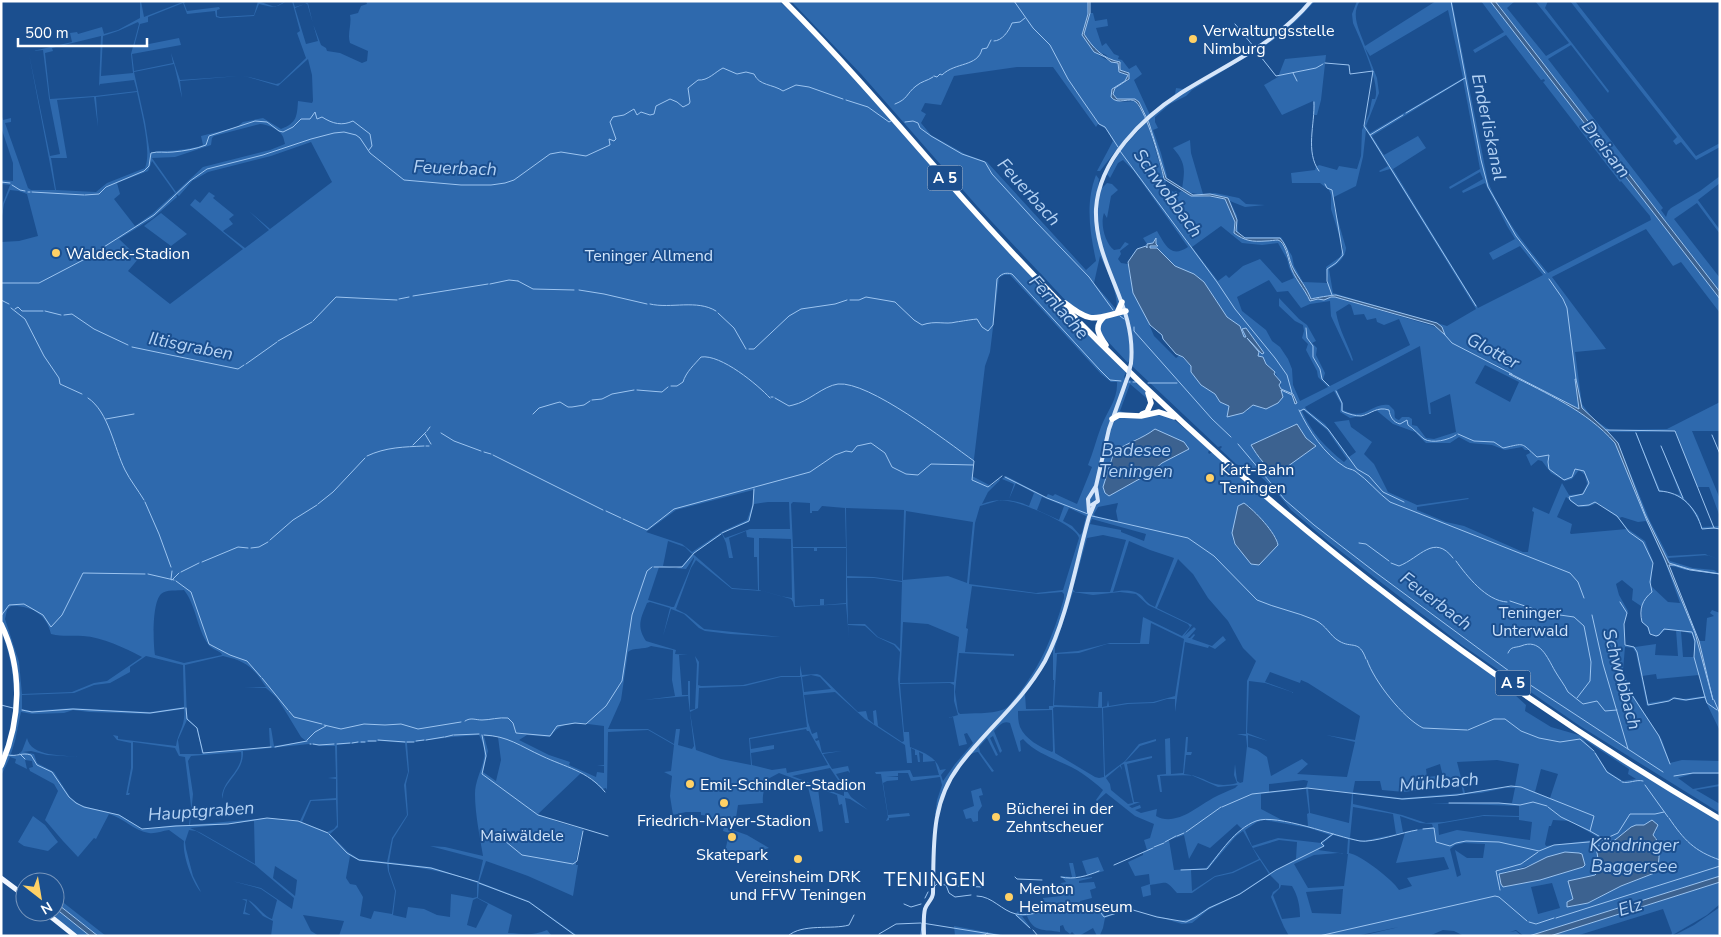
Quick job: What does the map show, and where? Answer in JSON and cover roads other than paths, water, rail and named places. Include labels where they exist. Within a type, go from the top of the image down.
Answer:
[{"type":"highway","name":"A 5","points":[[784,1],[857,78],[1027,268],[1146,388],[1298,524],[1443,637],[1578,731],[1720,819]]},
{"type":"highway","name":"A 5","points":[[788,1],[859,75],[996,230],[1065,303],[1106,345],[1244,473],[1316,534],[1407,606],[1483,662],[1558,714],[1720,815]]},
{"type":"highway","name":"A 5","points":[[1065,303],[1084,317],[1104,317]]},
{"type":"highway","points":[[1106,345],[1098,333],[1098,323],[1104,317],[1122,309]]},
{"type":"highway","points":[[1112,419],[1119,414],[1138,416],[1147,412],[1151,399],[1146,388]]},
{"type":"highway","name":"A 5","points":[[1138,416],[1159,412],[1180,420]]},
{"type":"highway","points":[[1,624],[13,657],[16,671],[17,697],[13,730],[1,766]]},
{"type":"main road","points":[[1119,414],[1131,363],[1131,339],[1101,250],[1096,214],[1101,181],[1119,150],[1147,120],[1180,93],[1268,40],[1289,24],[1311,1]]},
{"type":"main road","points":[[1089,515],[1088,498],[1096,486],[1112,419]]},
{"type":"main road","points":[[924,936],[926,908],[934,895],[933,851],[939,805],[953,774],[969,753],[1023,694],[1046,658],[1058,630],[1089,515],[1097,502],[1096,486]]},
{"type":"main road","points":[[1091,495],[1097,497]]},
{"type":"main road","points":[[1089,503],[1094,505]]},
{"type":"main road","points":[[1,878],[15,888]]},
{"type":"main road","points":[[58,922],[75,936]]},
{"type":"water","points":[[1088,1],[1090,1],[1090,13],[1084,34],[1099,52],[1114,61],[1120,62],[1120,70],[1129,73],[1129,79],[1115,88],[1113,94],[1117,99],[1135,99],[1139,102],[1149,123],[1166,178],[1193,195],[1210,194],[1228,198],[1237,220],[1236,231],[1245,238],[1280,238],[1287,249],[1293,268],[1311,299],[1336,295],[1437,323],[1442,327],[1445,335],[1434,325],[1335,297],[1310,301],[1294,274],[1286,250],[1280,241],[1253,241],[1242,238],[1234,233],[1235,222],[1225,199],[1210,196],[1191,196],[1164,179],[1153,139],[1145,116],[1140,108],[1133,100],[1117,101],[1111,97],[1112,89],[1125,81],[1128,75],[1119,72],[1118,63],[1111,62],[1094,52],[1082,35],[1088,14]]},
{"type":"water","name":"Dreisam","points":[[1490,1],[1495,1],[1720,292],[1720,299]]},
{"type":"water","points":[[1156,238],[1158,246],[1150,246],[1150,248],[1157,248],[1175,266],[1194,274],[1204,282],[1227,317],[1240,326],[1244,337],[1246,337],[1242,329],[1246,328],[1264,353],[1262,354],[1247,338],[1259,352],[1258,356],[1263,357],[1266,364],[1275,372],[1274,374],[1281,382],[1279,385],[1281,389],[1293,394],[1297,403],[1295,404],[1292,395],[1281,390],[1283,397],[1278,403],[1266,409],[1253,405],[1243,413],[1227,417],[1229,406],[1220,402],[1215,394],[1201,385],[1191,372],[1191,366],[1183,357],[1176,354],[1163,339],[1162,335],[1150,325],[1133,293],[1128,262],[1137,249],[1146,246],[1147,248],[1147,244],[1153,243]]},
{"type":"water","points":[[1509,374],[1579,409],[1576,379],[1582,408],[1618,443],[1645,514],[1669,563],[1689,569],[1720,574],[1690,570],[1669,565],[1699,641],[1713,700],[1695,633],[1615,443],[1604,431],[1579,412]]},
{"type":"water","points":[[1297,424],[1306,438],[1316,446],[1277,474],[1262,461],[1251,445]]},
{"type":"water","name":"Badesee Teningen","points":[[1155,429],[1184,442],[1189,449],[1162,463],[1150,473],[1109,496],[1105,493],[1103,487],[1114,452]]},
{"type":"water","points":[[1244,503],[1264,522],[1278,545],[1259,565],[1251,564],[1235,544],[1232,533],[1238,506]]},
{"type":"water","name":"Köndringer Baggersee","points":[[1652,820],[1658,825],[1653,835],[1659,847],[1657,872],[1621,886],[1588,903],[1567,907],[1567,902],[1573,899],[1568,881],[1595,875],[1600,870],[1596,847],[1615,840],[1631,827],[1644,825]]},
{"type":"water","points":[[1565,852],[1582,854],[1585,865],[1540,880],[1503,887],[1501,884],[1499,874],[1525,868],[1547,857]]},
{"type":"water","name":"Elz","points":[[1720,876],[1720,882],[1550,936],[1529,936]]},
{"type":"water","points":[[65,910],[98,936],[90,936],[65,916]]},
{"type":"waterway","name":"Schwobbach","points":[[1014,1],[1033,28],[1050,45],[1068,79],[1099,124],[1105,127],[1118,147]]},
{"type":"waterway","name":"Enderliskanal","points":[[1451,1],[1481,160],[1488,187],[1516,236],[1545,273]]},
{"type":"waterway","points":[[994,41],[1005,35],[1012,23],[1020,22],[1025,18]]},
{"type":"waterway","points":[[1235,24],[1254,47]]},
{"type":"waterway","points":[[934,76],[942,75],[953,68],[976,59],[982,49],[987,48],[991,40]]},
{"type":"waterway","points":[[1257,52],[1276,76],[1316,68],[1323,64]]},
{"type":"waterway","points":[[1325,63],[1349,65],[1350,74],[1373,71],[1364,126],[1370,135],[1403,115]]},
{"type":"waterway","name":"Feuerbach","points":[[1,283],[39,283],[85,259],[154,215],[190,181],[207,169],[263,155],[334,133],[344,132],[356,135],[370,153],[404,180],[461,185],[491,185],[514,180],[550,154],[561,152],[586,156],[610,145],[609,139],[614,141],[616,139],[610,122],[613,117],[624,115],[634,109],[637,115],[641,112],[650,115],[654,114],[656,106],[670,99],[683,107],[690,102],[688,88],[698,80],[708,78],[723,68],[737,74],[746,72],[754,74],[759,81],[783,91],[796,85],[809,87],[843,99]]},
{"type":"waterway","points":[[1293,73],[1297,81]]},
{"type":"waterway","points":[[895,104],[905,98],[918,84],[933,77]]},
{"type":"waterway","points":[[1406,113],[1465,78]]},
{"type":"waterway","name":"Feuerbach","points":[[846,100],[868,107],[889,122],[891,121]]},
{"type":"waterway","points":[[1314,102],[1312,155],[1319,171]]},
{"type":"waterway","points":[[85,195],[99,194],[106,187],[144,171],[149,166],[151,153],[177,152],[198,148],[206,145],[209,136],[255,121],[267,122],[283,132],[293,127],[301,119],[310,119],[315,112],[317,119],[322,117],[341,124],[353,121],[370,134],[372,146],[369,150]]},
{"type":"waterway","name":"Feuerbach","points":[[905,122],[913,121],[918,123],[920,128],[931,136],[962,154],[985,162],[992,174],[1089,277],[1113,310]]},
{"type":"waterway","points":[[1370,135],[1476,306]]},
{"type":"waterway","name":"Schwobbach","points":[[1120,151],[1235,309],[1275,358],[1287,375],[1292,393]]},
{"type":"waterway","points":[[1,182],[10,183]]},
{"type":"waterway","points":[[1325,184],[1327,188],[1332,190],[1343,255],[1327,269],[1327,281],[1332,295]]},
{"type":"waterway","points":[[12,185],[25,191]]},
{"type":"waterway","points":[[32,192],[84,195]]},
{"type":"waterway","name":"Fernlache","points":[[850,300],[859,300],[866,297],[895,302],[922,325],[977,319],[982,327],[988,331],[993,325],[997,279],[1003,274],[1012,274],[1110,380],[1121,381]]},
{"type":"waterway","name":"Enderliskanal","points":[[1549,279],[1567,308],[1576,379]]},
{"type":"waterway","name":"Fernlache","points":[[490,284],[509,280],[518,281]]},
{"type":"waterway","name":"Fernlache","points":[[518,281],[533,289],[574,290]]},
{"type":"waterway","name":"Fernlache","points":[[413,296],[488,284]]},
{"type":"waterway","name":"Fernlache","points":[[579,290],[647,304]]},
{"type":"waterway","name":"Fernlache","points":[[313,321],[336,297],[397,300]]},
{"type":"waterway","name":"Fernlache","points":[[399,299],[409,297]]},
{"type":"waterway","name":"Iltisgraben","points":[[1,300],[9,304]]},
{"type":"waterway","name":"Fernlache","points":[[749,349],[754,349],[789,316],[801,309],[835,304],[847,300]]},
{"type":"waterway","name":"Fernlache","points":[[650,304],[666,306],[692,305],[709,307],[716,311]]},
{"type":"waterway","name":"Iltisgraben","points":[[15,309],[18,307],[22,311],[43,311]]},
{"type":"waterway","points":[[11,308],[25,319],[44,356],[59,378],[60,384],[82,394]]},
{"type":"waterway","name":"Iltisgraben","points":[[45,311],[61,315]]},
{"type":"waterway","name":"Fernlache","points":[[718,313],[734,328],[746,349]]},
{"type":"waterway","name":"Iltisgraben","points":[[64,315],[72,314],[94,329],[128,345]]},
{"type":"waterway","name":"Feuerbach","points":[[1120,316],[1124,319]]},
{"type":"waterway","name":"Iltisgraben","points":[[278,341],[312,322]]},
{"type":"waterway","name":"Fernlache","points":[[1134,327],[1134,331],[1212,419],[1231,437]]},
{"type":"waterway","points":[[1306,328],[1307,338],[1313,346],[1313,357],[1320,369],[1322,379],[1329,386]]},
{"type":"waterway","name":"Glotter","points":[[1445,335],[1452,343],[1512,374]]},
{"type":"waterway","name":"Iltisgraben","points":[[246,364],[277,342]]},
{"type":"waterway","name":"Iltisgraben","points":[[132,347],[238,369],[244,365]]},
{"type":"waterway","points":[[671,386],[677,386],[683,382],[688,372],[701,357],[709,357],[728,365],[770,398]]},
{"type":"waterway","name":"Fernlache","points":[[1148,383],[1177,383]]},
{"type":"waterway","points":[[775,398],[789,406],[804,401],[832,385],[852,386],[868,392],[907,414],[974,461],[972,480],[988,487],[1002,476]]},
{"type":"waterway","points":[[637,390],[662,392],[668,387]]},
{"type":"waterway","points":[[592,400],[634,390]]},
{"type":"waterway","points":[[1336,391],[1342,403],[1342,411],[1346,413],[1361,416],[1385,409],[1389,410],[1395,422],[1400,424],[1407,420],[1408,425],[1424,439],[1440,441],[1456,435]]},
{"type":"waterway","points":[[88,398],[95,404],[106,421],[125,470],[144,500]]},
{"type":"waterway","points":[[533,414],[539,408],[560,402],[568,407],[572,407],[584,405],[590,401]]},
{"type":"waterway","points":[[1300,411],[1304,409],[1328,429],[1357,469],[1369,476],[1383,492],[1404,502]]},
{"type":"waterway","points":[[1299,410],[1312,434],[1330,456],[1345,467],[1354,470],[1390,502],[1570,573],[1578,582],[1584,598]]},
{"type":"waterway","points":[[106,419],[134,414]]},
{"type":"waterway","points":[[427,431],[430,427]]},
{"type":"waterway","points":[[1606,430],[1675,431],[1714,528],[1720,529]]},
{"type":"waterway","points":[[413,445],[426,432]]},
{"type":"waterway","points":[[441,433],[454,441],[481,451]]},
{"type":"waterway","points":[[1636,433],[1659,491],[1675,494],[1687,502],[1696,514],[1702,529],[1714,528]]},
{"type":"waterway","points":[[425,434],[431,444]]},
{"type":"waterway","points":[[1458,434],[1474,441],[1494,442],[1503,448],[1522,445],[1537,457],[1549,455],[1549,469],[1564,480],[1572,477],[1575,469],[1584,471],[1589,483],[1583,494],[1569,497],[1570,500],[1578,506],[1589,505],[1595,502],[1617,516],[1629,532],[1643,542],[1653,563],[1650,582],[1652,592],[1642,605],[1642,622],[1648,627],[1650,634],[1656,636],[1664,629],[1692,632],[1695,641],[1694,657],[1705,697],[1707,703],[1717,710]]},
{"type":"waterway","points":[[1712,435],[1720,454]]},
{"type":"waterway","points":[[623,519],[647,530],[674,509],[810,472],[835,455],[846,451],[852,452],[857,446],[871,443],[885,453],[892,467],[906,474],[918,475],[931,464],[973,465]]},
{"type":"waterway","name":"Feuerbach","points":[[1238,444],[1285,500],[1314,525],[1509,671],[1663,772]]},
{"type":"waterway","points":[[367,456],[388,449],[424,446]]},
{"type":"waterway","points":[[1661,446],[1683,498]]},
{"type":"waterway","points":[[484,452],[491,454]]},
{"type":"waterway","points":[[493,455],[603,510]]},
{"type":"waterway","points":[[318,504],[333,492],[365,458]]},
{"type":"waterway","points":[[1005,477],[1047,498],[1088,514]]},
{"type":"waterway","points":[[722,533],[749,521],[754,489]]},
{"type":"waterway","points":[[145,502],[171,567]]},
{"type":"waterway","points":[[270,540],[293,520],[317,505]]},
{"type":"waterway","points":[[606,511],[621,518]]},
{"type":"waterway","points":[[1092,516],[1188,538],[1214,556],[1257,600],[1315,620],[1323,625],[1339,641],[1361,649],[1366,659]]},
{"type":"waterway","points":[[654,567],[682,567],[694,553],[721,534]]},
{"type":"waterway","points":[[251,548],[259,547],[268,542]]},
{"type":"waterway","points":[[1359,543],[1366,544],[1389,561]]},
{"type":"waterway","points":[[202,562],[238,547],[248,548]]},
{"type":"waterway","points":[[1391,563],[1399,566],[1433,547],[1446,551],[1453,558]]},
{"type":"waterway","points":[[1456,561],[1471,580],[1485,593],[1499,601],[1507,602]]},
{"type":"waterway","points":[[181,572],[199,563]]},
{"type":"waterway","points":[[465,721],[471,719],[508,718],[513,723],[516,733],[550,736],[557,726],[575,723],[586,724],[606,706],[622,681],[632,615],[647,571],[652,567]]},
{"type":"waterway","points":[[171,579],[172,571]]},
{"type":"waterway","points":[[1,616],[9,605],[24,604],[43,615],[51,627],[62,615],[83,573],[145,574]]},
{"type":"waterway","points":[[172,580],[179,573]]},
{"type":"waterway","points":[[148,574],[174,580]]},
{"type":"waterway","points":[[176,581],[191,592],[209,644],[247,661],[261,677]]},
{"type":"waterway","points":[[1510,601],[1546,613],[1574,617],[1584,626],[1591,662],[1590,681],[1577,698]]},
{"type":"waterway","points":[[1620,602],[1627,613],[1624,624],[1625,645],[1634,647],[1637,652],[1648,705],[1669,701],[1674,698],[1686,700],[1705,697]]},
{"type":"waterway","name":"Schwobbach","points":[[1592,615],[1603,664],[1628,749]]},
{"type":"waterway","points":[[1508,653],[1512,648],[1528,644],[1538,647],[1546,655],[1568,692],[1583,704],[1597,701],[1605,711],[1617,710]]},
{"type":"waterway","points":[[1367,660],[1376,678],[1390,698],[1415,723],[1423,728],[1467,730]]},
{"type":"waterway","points":[[1617,671],[1621,669],[1630,692],[1659,736],[1670,764]]},
{"type":"waterway","points":[[262,678],[288,710]]},
{"type":"waterway","points":[[1714,700],[1720,714]]},
{"type":"waterway","points":[[1,705],[13,708]]},
{"type":"waterway","points":[[22,710],[32,712],[73,709],[150,713],[184,708]]},
{"type":"waterway","points":[[186,708],[187,719],[197,728],[203,753],[271,747]]},
{"type":"waterway","points":[[289,711],[294,717],[322,724]]},
{"type":"waterway","points":[[1468,730],[1494,719],[1505,719],[1521,731],[1539,738],[1560,742],[1580,739],[1594,751]]},
{"type":"waterway","points":[[324,725],[341,729],[364,724],[401,724],[418,729],[461,722]]},
{"type":"waterway","points":[[307,740],[315,732],[326,726]]},
{"type":"waterway","points":[[454,735],[479,734]]},
{"type":"waterway","points":[[445,737],[453,735]]},
{"type":"waterway","points":[[482,735],[486,756],[482,774],[538,815],[608,836]]},
{"type":"waterway","points":[[484,735],[507,739],[576,770],[591,779],[605,792]]},
{"type":"waterway","points":[[426,740],[444,737]]},
{"type":"waterway","points":[[378,740],[405,742]]},
{"type":"waterway","points":[[416,741],[424,740]]},
{"type":"waterway","points":[[275,747],[307,741]]},
{"type":"waterway","points":[[368,741],[376,741]]},
{"type":"waterway","points":[[352,743],[358,742]]},
{"type":"waterway","points":[[407,742],[414,742]]},
{"type":"waterway","points":[[337,744],[350,743]]},
{"type":"waterway","points":[[313,744],[334,744]]},
{"type":"waterway","points":[[1595,753],[1607,772],[1621,781]]},
{"type":"waterway","name":"Hauptgraben","points":[[20,754],[25,759]]},
{"type":"waterway","name":"Hauptgraben","points":[[8,755],[31,755],[37,765],[52,772],[69,797],[76,803],[84,807],[119,815],[142,829],[228,824],[267,818],[298,821],[328,833]]},
{"type":"waterway","points":[[1674,776],[1693,773],[1720,773]]},
{"type":"waterway","points":[[1622,782],[1643,781]]},
{"type":"waterway","points":[[1645,785],[1668,817]]},
{"type":"waterway","name":"Mühlbach","points":[[1222,807],[1252,794],[1307,788],[1402,799],[1457,795],[1511,786],[1521,787],[1594,816],[1590,831],[1604,839]]},
{"type":"waterway","points":[[1449,803],[1520,805],[1533,802],[1547,806]]},
{"type":"waterway","name":"Mühlbach","points":[[1186,832],[1221,807]]},
{"type":"waterway","points":[[1548,807],[1561,817],[1590,831]]},
{"type":"waterway","points":[[1423,829],[1434,828],[1436,842],[1450,846],[1466,841],[1499,842],[1539,851],[1554,845],[1600,841],[1618,833],[1630,814],[1664,812]]},
{"type":"waterway","points":[[1669,818],[1680,833],[1696,849],[1720,860]]},
{"type":"waterway","points":[[1181,870],[1207,869],[1235,835],[1248,825],[1265,819],[1307,826],[1360,841],[1380,839],[1417,830]]},
{"type":"waterway","points":[[505,841],[522,855],[573,864],[577,861],[583,831]]},
{"type":"waterway","name":"Mühlbach","points":[[1177,836],[1184,833]]},
{"type":"waterway","name":"Hauptgraben","points":[[329,834],[347,853],[359,860],[431,868],[478,882]]},
{"type":"waterway","points":[[1133,910],[1157,917],[1186,922],[1209,908],[1240,894],[1276,870],[1324,846],[1321,843],[1333,834]]},
{"type":"waterway","name":"Mühlbach","points":[[1165,842],[1176,836]]},
{"type":"waterway","name":"Mühlbach","points":[[1154,847],[1164,843]]},
{"type":"waterway","name":"Mühlbach","points":[[1114,865],[1153,848]]},
{"type":"waterway","points":[[1500,890],[1496,871],[1521,864],[1538,852]]},
{"type":"waterway","name":"Elz","points":[[1556,918],[1720,866]]},
{"type":"waterway","name":"Mühlbach","points":[[1061,877],[1080,877],[1099,871]]},
{"type":"waterway","name":"Mühlbach","points":[[1015,877],[1017,879],[1042,880]]},
{"type":"waterway","name":"Hauptgraben","points":[[479,883],[529,902],[576,936]]},
{"type":"waterway","points":[[935,886],[937,884],[946,885],[949,893],[955,897],[971,895]]},
{"type":"waterway","name":"Mühlbach","points":[[958,886],[983,887]]},
{"type":"waterway","name":"Mühlbach","points":[[925,898],[928,892]]},
{"type":"waterway","points":[[977,896],[987,898],[1016,914],[1026,915],[1044,912]]},
{"type":"waterway","points":[[1319,936],[1495,896],[1499,897],[1527,921]]},
{"type":"waterway","name":"Mühlbach","points":[[904,904],[911,907],[921,904]]},
{"type":"waterway","points":[[1086,906],[1095,905],[1104,917],[1120,912]]},
{"type":"waterway","name":"Mühlbach","points":[[788,936],[801,929],[849,925],[854,915]]},
{"type":"waterway","points":[[1016,915],[1030,928]]},
{"type":"waterway","points":[[1529,922],[1536,924],[1554,918]]},
{"type":"waterway","points":[[879,934],[896,924],[921,923]]},
{"type":"waterway","points":[[921,936],[922,923],[1003,936]]},
{"type":"waterway","points":[[1033,930],[1038,936]]},
{"type":"waterway","points":[[974,936],[987,933]]},
{"type":"place","name":"Verwaltungsstelle Nimburg","points":[[1193,39]]},
{"type":"place","name":"Waldeck-Stadion","points":[[56,253]]},
{"type":"place","name":"Kart-Bahn Teningen","points":[[1210,478]]},
{"type":"place","name":"Emil-Schindler-Stadion","points":[[690,784]]},
{"type":"place","name":"Friedrich-Mayer-Stadion","points":[[724,803]]},
{"type":"place","name":"Bücherei in der Zehntscheuer","points":[[996,817]]},
{"type":"place","name":"Skatepark","points":[[732,837]]},
{"type":"place","name":"Vereinsheim DRK und FFW Teningen","points":[[798,859]]},
{"type":"place","name":"Menton Heimatmuseum","points":[[1009,897]]},
{"type":"district","name":"TENINGEN","points":[[935,879]]},
{"type":"park label","name":"Teninger Allmend","points":[[649,255]]},
{"type":"park label","name":"Teninger Unterwald","points":[[1530,621]]},
{"type":"park label","name":"Maiwäldele","points":[[522,835]]}]
